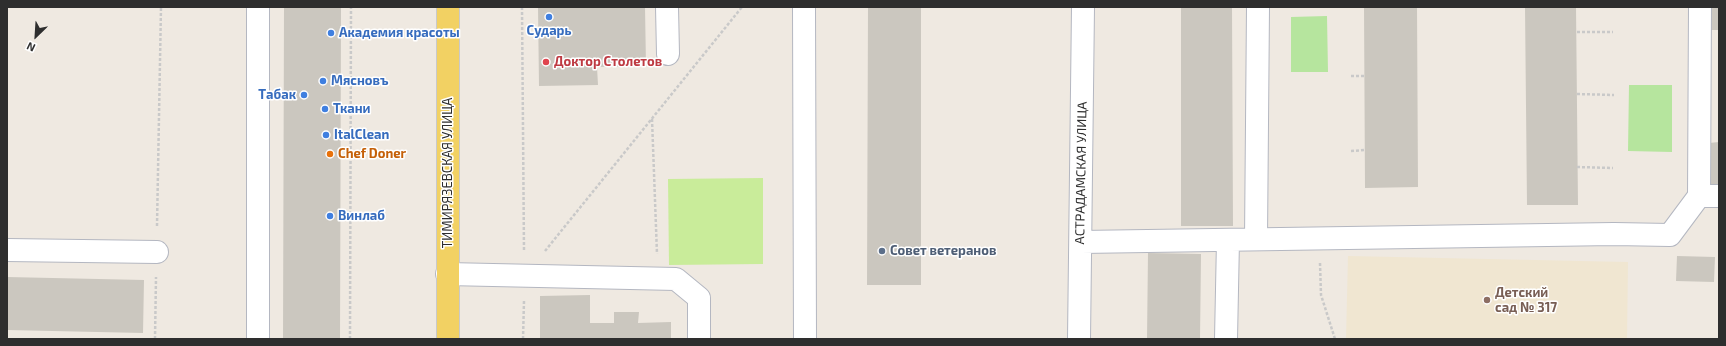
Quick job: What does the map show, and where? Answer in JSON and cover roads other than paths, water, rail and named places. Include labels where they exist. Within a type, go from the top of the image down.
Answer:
[{"type":"main road","name":"ТИМИРЯЗЕВСКАЯ УЛИЦА","points":[[448,7],[448,339]]},
{"type":"street","points":[[258,7],[258,339]]},
{"type":"street","points":[[667,7],[668,54]]},
{"type":"street","points":[[804,7],[805,339]]},
{"type":"street","name":"АСТРАДАМСКАЯ УЛИЦА","points":[[1079,339],[1083,7]]},
{"type":"street","points":[[1256,240],[1258,7]]},
{"type":"street","points":[[1081,242],[1614,234],[1670,235],[1709,196],[1700,7]]},
{"type":"street","points":[[1226,339],[1228,240]]},
{"type":"street","points":[[7,250],[157,252]]},
{"type":"street","points":[[447,274],[676,279],[699,298],[699,339]]},
{"type":"place","name":"Сударь","points":[[549,17]]},
{"type":"place","name":"Академия красоты","points":[[331,33]]},
{"type":"place","name":"Доктор Столетов","points":[[546,62]]},
{"type":"place","name":"Мясновъ","points":[[323,81]]},
{"type":"place","name":"Табак","points":[[304,95]]},
{"type":"place","name":"Ткани","points":[[325,109]]},
{"type":"place","name":"ItalClean","points":[[326,135]]},
{"type":"place","name":"Chef Doner","points":[[330,154]]},
{"type":"place","name":"Винлаб","points":[[330,216]]},
{"type":"place","name":"Совет ветеранов","points":[[882,251]]},
{"type":"place","name":"Детский сад № 317","points":[[1487,300]]}]
